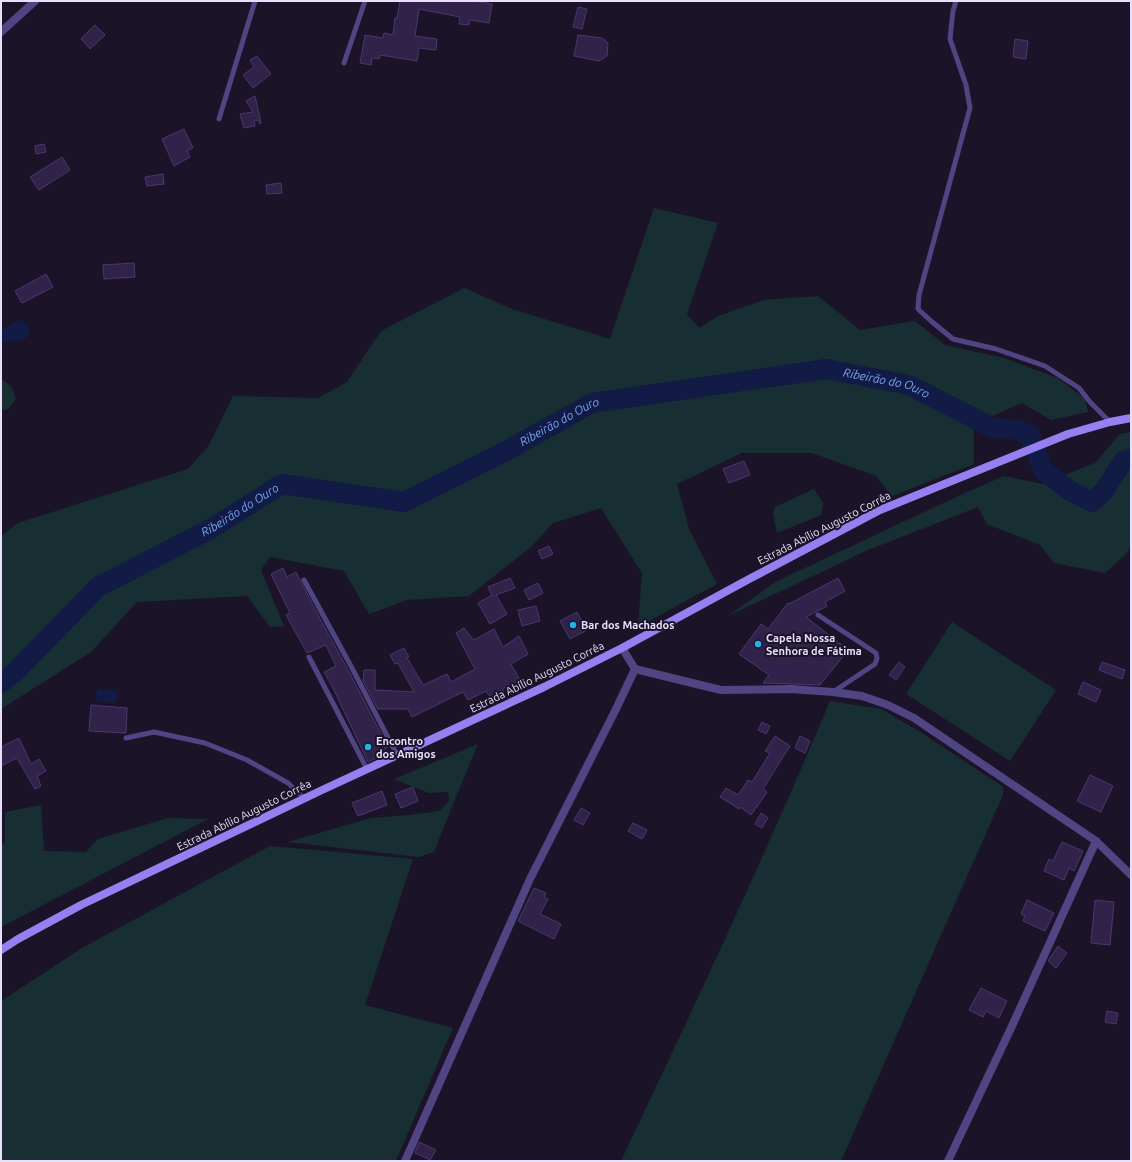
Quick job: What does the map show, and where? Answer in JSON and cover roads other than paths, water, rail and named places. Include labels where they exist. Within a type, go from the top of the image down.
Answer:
[{"type":"main road","name":"Estrada Abílio Augusto Corrêa","points":[[1,950],[81,905],[304,798],[544,687],[622,648],[880,510],[1068,434],[1110,422],[1131,418]]},
{"type":"street","points":[[1,32],[35,1]]},
{"type":"street","points":[[622,648],[634,669],[721,690],[791,689],[833,692],[862,696],[888,705],[914,718],[1096,841],[1131,875]]},
{"type":"street","points":[[405,1161],[530,879],[634,669]]},
{"type":"street","points":[[948,1161],[1012,1026],[1096,841]]},
{"type":"lane","points":[[219,119],[255,1]]},
{"type":"lane","points":[[344,63],[365,1]]},
{"type":"lane","points":[[956,1],[953,11],[950,39],[966,85],[970,108],[919,296],[918,309],[953,339],[996,350],[1045,366],[1079,388],[1090,402],[1110,422]]},
{"type":"lane","points":[[304,580],[397,755]]},
{"type":"lane","points":[[818,615],[876,654],[877,658],[875,664],[833,692]]},
{"type":"lane","points":[[309,657],[367,769]]},
{"type":"lane","points":[[126,738],[154,732],[205,743],[247,760],[288,783],[304,798]]},
{"type":"water","points":[[20,320],[25,321],[29,327],[30,334],[26,338],[2,343],[1,330]]},
{"type":"water","points":[[97,689],[117,691],[116,703],[96,701]]},
{"type":"waterway","name":"Ribeirão do Ouro","points":[[1,683],[15,672],[98,587],[212,528],[282,484],[404,502],[508,450],[592,403],[826,369],[909,385],[993,428],[1013,429],[1029,434],[1044,471],[1069,490],[1092,502],[1104,491],[1123,461],[1131,459]]},
{"type":"place","name":"Bar dos Machados","points":[[573,625]]},
{"type":"place","name":"Capela Nossa Senhora de Fátima","points":[[758,644]]},
{"type":"place","name":"Encontro dos Amigos","points":[[368,747]]}]
